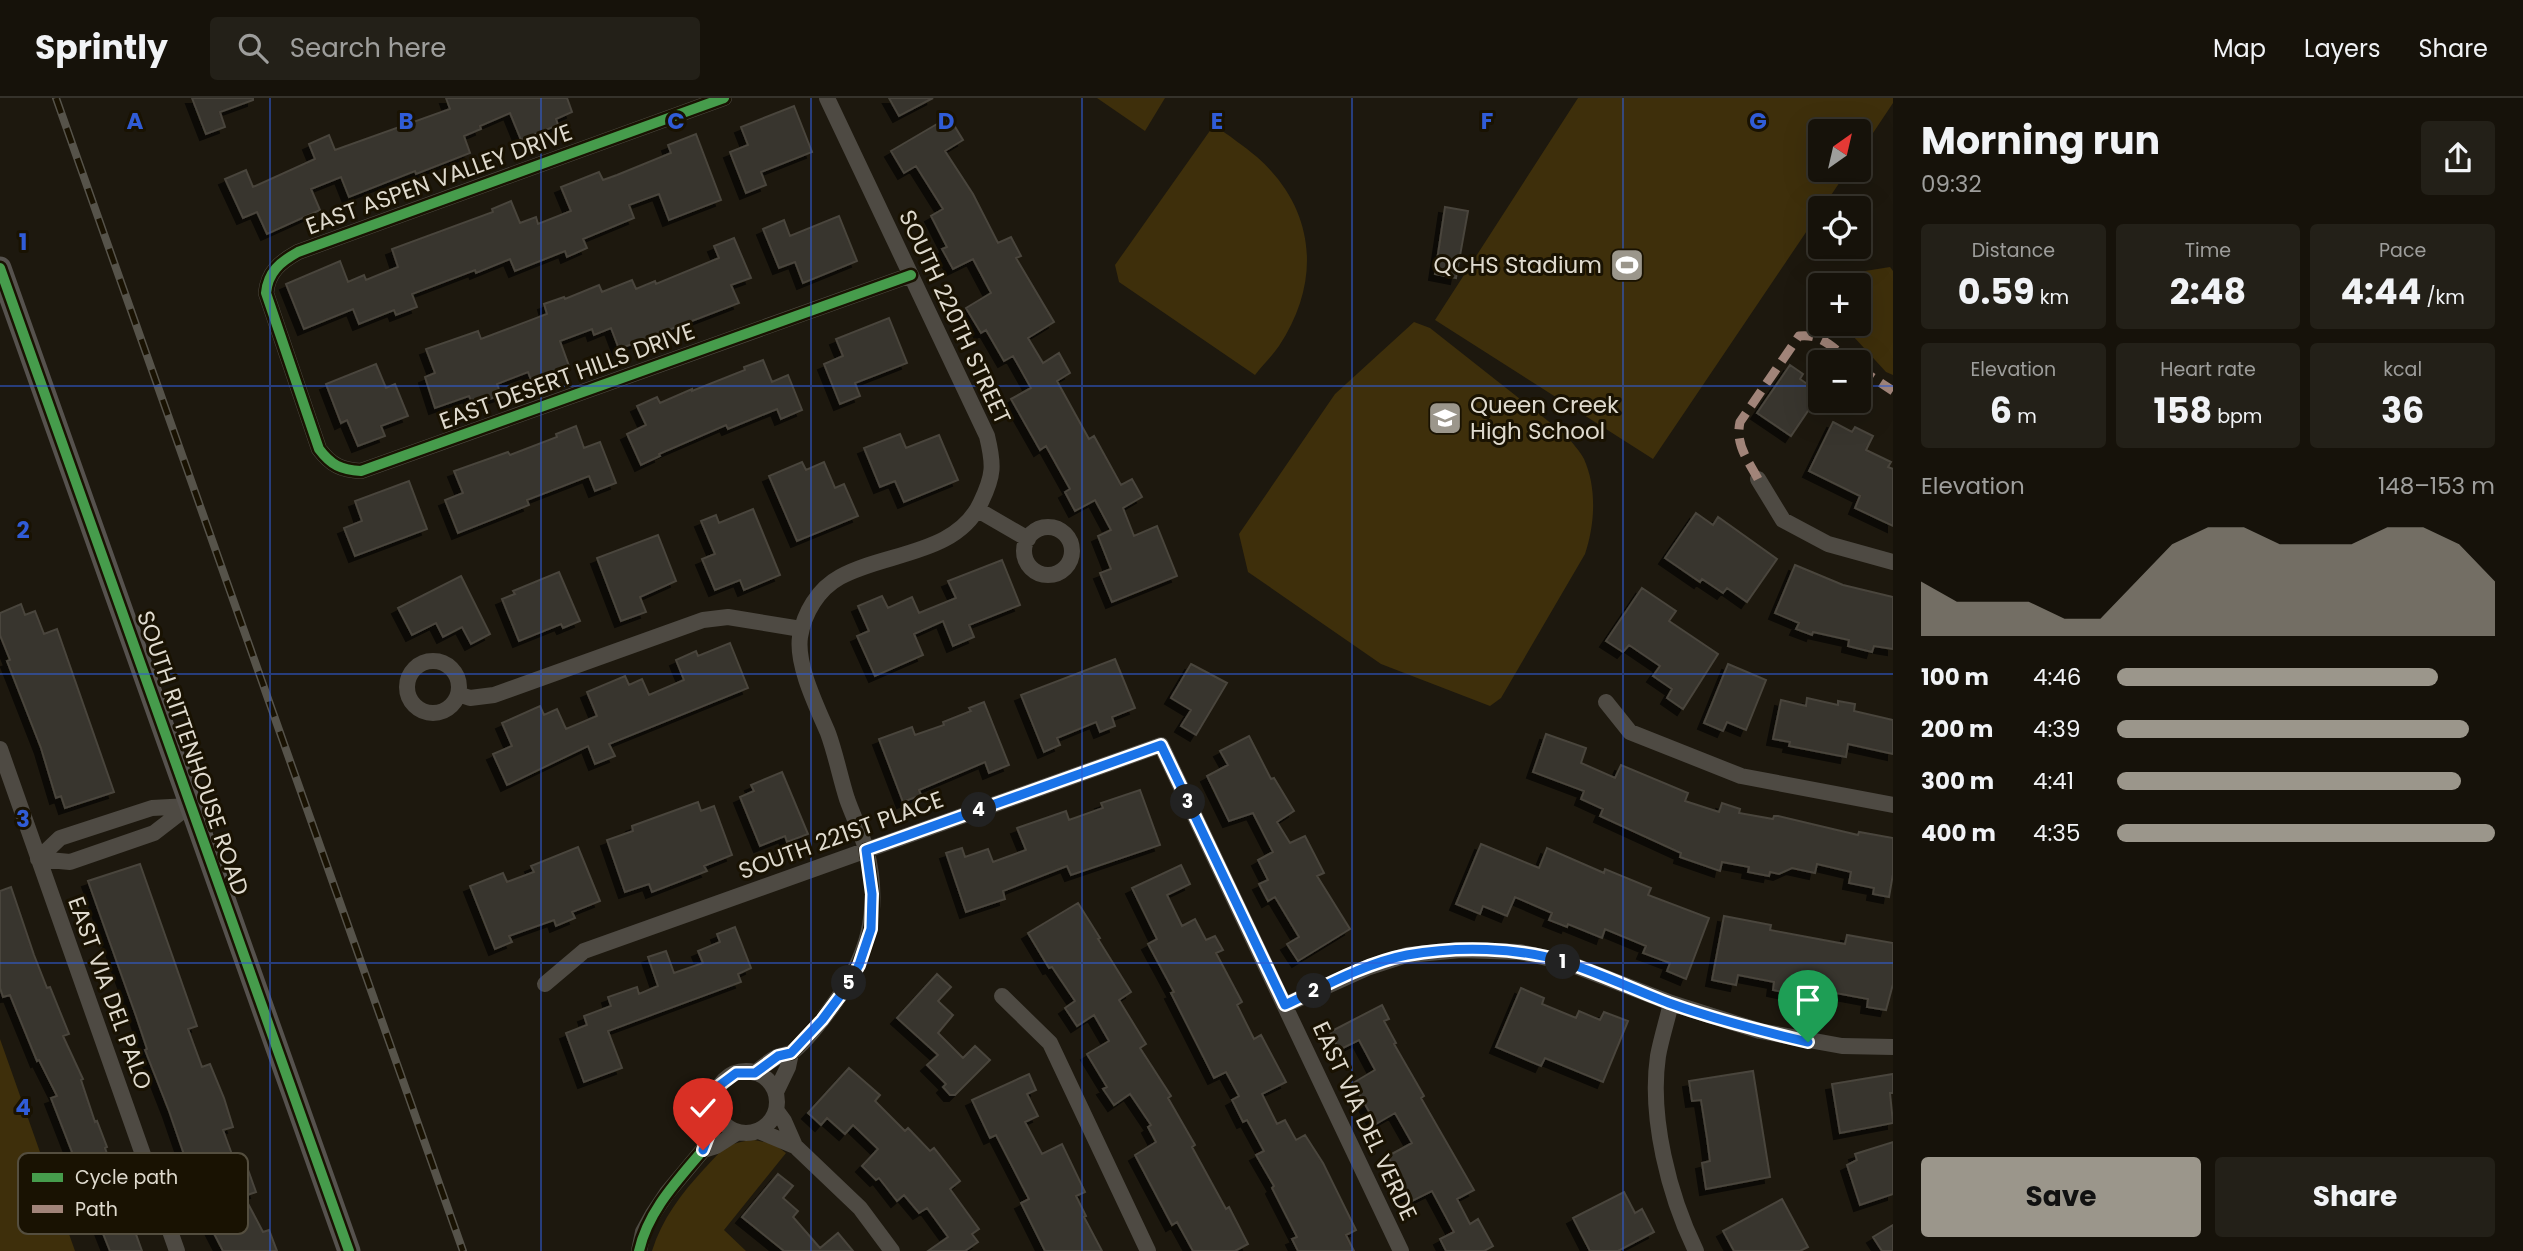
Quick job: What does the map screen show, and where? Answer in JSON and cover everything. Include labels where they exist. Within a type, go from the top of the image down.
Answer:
[{"type":"main road","name":"SOUTH RITTENHOUSE ROAD","points":[[0,268],[349,1251]]},
{"type":"street","name":"EAST ASPEN VALLEY DRIVE","points":[[293,372],[266,293],[268,279],[280,262],[298,252],[724,98]]},
{"type":"street","name":"SOUTH 220TH STREET","points":[[776,1092],[788,1067],[791,1053],[822,1020],[846,988],[859,965],[871,929],[872,894],[866,850],[847,797],[837,757],[804,671],[799,642],[807,611],[822,591],[840,577],[948,538],[969,522],[978,510],[994,465],[987,436],[827,98]]},
{"type":"street","name":"EAST DESERT HILLS DRIVE","points":[[293,372],[319,449],[329,461],[344,471],[361,471],[911,275]]},
{"type":"street","points":[[1758,479],[1783,520],[1828,544],[1893,562]]},
{"type":"street","points":[[978,510],[1028,538]]},
{"type":"street","points":[[458,694],[470,698],[494,695],[703,620],[728,617],[801,629]]},
{"type":"street","points":[[1606,702],[1630,732],[1741,776],[1893,805]]},
{"type":"street","name":"SOUTH 221ST PLACE","points":[[545,984],[584,951],[1161,745]]},
{"type":"street","name":"EAST VIA DEL VERDE","points":[[1161,745],[1401,1251]]},
{"type":"street","name":"EAST VIA DEL PALO","points":[[0,749],[142,1153]]},
{"type":"street","points":[[38,859],[60,838],[152,808],[189,806]]},
{"type":"street","points":[[38,859],[70,862],[154,833],[189,806]]},
{"type":"street","points":[[1285,1005],[1367,968],[1407,955],[1461,950],[1520,952],[1565,962],[1671,1003],[1760,1031],[1808,1042],[1893,1047]]},
{"type":"street","points":[[1002,996],[1050,1043],[1148,1251]]},
{"type":"street","points":[[1671,1003],[1658,1058],[1657,1128],[1670,1179],[1696,1251]]},
{"type":"street","name":"SOUTH 220TH STREET","points":[[755,1073],[778,1056],[791,1053]]},
{"type":"street","points":[[639,1251],[643,1232],[653,1214],[703,1150],[717,1113],[716,1093],[727,1077],[746,1071],[755,1073],[764,1077],[776,1092],[776,1111],[770,1123],[759,1131]]},
{"type":"street","points":[[776,1111],[784,1121],[795,1146]]},
{"type":"street","points":[[717,1113],[725,1125],[738,1132]]},
{"type":"street","points":[[703,1150],[716,1146],[738,1132],[759,1131],[795,1146],[860,1209],[892,1251]]},
{"type":"street","name":"EAST VIA DEL PALO","points":[[171,1234],[177,1251]]},
{"type":"shaded area","points":[[1097,98],[1165,98],[1145,131]]},
{"type":"shaded area","name":"QCHS Stadium","points":[[1578,98],[1893,98],[1893,103],[1871,136],[1871,119],[1808,119],[1808,182],[1840,182],[1830,196],[1808,196],[1808,229],[1653,459],[1435,320]]},
{"type":"shaded area","points":[[1214,125],[1257,157],[1277,177],[1291,199],[1301,223],[1306,247],[1302,296],[1293,321],[1279,346],[1255,375],[1119,282],[1115,265]]},
{"type":"shaded area","points":[[1890,267],[1893,271],[1893,375],[1886,372],[1871,356],[1871,350],[1866,350],[1853,336],[1871,336],[1871,273],[1859,272]]},
{"type":"shaded area","points":[[1414,322],[1430,328],[1567,436],[1584,459],[1591,482],[1593,518],[1585,554],[1501,698],[1490,706],[1381,664],[1248,572],[1239,534],[1335,394]]},
{"type":"shaded area","points":[[0,1039],[40,1153],[18,1153],[18,1234],[69,1234],[75,1251],[0,1251]]},
{"type":"shaded area","points":[[754,1140],[774,1144],[786,1153],[724,1230],[746,1251],[652,1251],[673,1207],[704,1169],[726,1148]]},
{"type":"building","points":[[192,98],[253,100],[220,112],[225,127],[206,134]]},
{"type":"building","points":[[446,98],[567,98],[572,112],[556,119],[558,125],[521,140],[510,113],[464,136],[470,153],[349,197],[341,177],[311,189],[320,210],[267,234],[257,212],[243,218],[225,179],[246,170],[253,187],[315,159],[309,144],[329,135],[335,150],[450,109]]},
{"type":"building","points":[[889,98],[933,98],[899,116]]},
{"type":"building","points":[[794,106],[812,152],[761,172],[766,185],[746,193],[730,152],[748,145],[741,127]]},
{"type":"building","points":[[949,117],[963,140],[945,151],[973,194],[998,243],[1011,237],[1021,256],[1016,258],[1054,322],[1028,338],[1043,363],[1059,353],[1070,373],[1057,381],[1089,439],[1094,436],[1121,485],[1132,479],[1142,497],[1123,508],[1134,536],[1157,526],[1177,576],[1112,602],[1100,573],[1111,569],[1098,536],[1111,530],[1095,500],[1075,511],[1065,492],[1070,489],[1046,446],[1040,450],[1011,399],[1031,388],[1013,356],[1004,361],[986,330],[981,333],[966,308],[991,293],[973,259],[953,269],[942,249],[947,247],[931,216],[943,209],[916,166],[904,173],[891,151]]},
{"type":"building","points":[[696,134],[721,200],[669,220],[659,194],[629,205],[634,218],[583,239],[587,248],[567,257],[565,251],[515,271],[510,259],[412,294],[417,307],[396,315],[394,310],[359,324],[353,309],[304,329],[286,284],[340,261],[348,282],[364,275],[366,280],[398,267],[392,249],[493,212],[492,209],[511,201],[520,223],[536,217],[538,224],[571,211],[561,187],[599,172],[603,180],[617,175],[671,153],[668,145]]},
{"type":"building","points":[[1445,207],[1468,211],[1456,278],[1435,274]]},
{"type":"building","points":[[839,216],[857,261],[803,283],[795,262],[779,268],[763,229],[784,220],[790,236]]},
{"type":"building","points":[[734,238],[751,278],[731,285],[739,303],[619,349],[611,328],[594,335],[592,329],[560,341],[569,366],[531,380],[528,372],[497,384],[501,395],[473,405],[469,396],[435,408],[425,377],[435,373],[426,349],[478,331],[481,339],[547,314],[544,304],[564,297],[565,299],[599,285],[602,292],[632,280],[636,289],[655,281],[656,284],[719,258],[714,246]]},
{"type":"building","points":[[889,318],[907,363],[855,383],[860,396],[840,404],[824,364],[843,356],[836,339]]},
{"type":"building","points":[[763,360],[772,382],[788,375],[802,410],[781,419],[777,409],[728,429],[726,425],[659,454],[660,456],[641,465],[627,434],[646,425],[637,406],[657,397],[660,403],[745,370],[744,367]]},
{"type":"building","points":[[376,364],[386,388],[395,384],[408,416],[381,426],[385,436],[358,446],[347,420],[341,423],[326,384]]},
{"type":"building","points":[[1790,365],[1803,374],[1800,379],[1808,385],[1808,411],[1791,436],[1757,413]]},
{"type":"building","points":[[1833,422],[1852,432],[1855,427],[1873,436],[1866,450],[1891,462],[1888,467],[1893,469],[1893,526],[1855,508],[1860,496],[1809,471]]},
{"type":"building","points":[[576,426],[584,448],[600,442],[616,483],[595,491],[589,476],[527,500],[529,505],[458,533],[445,500],[463,493],[454,471],[508,452],[510,455],[557,437],[556,434]]},
{"type":"building","points":[[900,434],[906,448],[939,435],[958,480],[904,502],[895,481],[880,487],[864,448]]},
{"type":"building","points":[[802,462],[806,470],[824,462],[835,488],[844,484],[858,516],[797,541],[769,476]]},
{"type":"building","points":[[409,481],[427,529],[355,556],[344,528],[362,521],[355,501]]},
{"type":"building","points":[[753,509],[780,575],[744,590],[740,580],[715,590],[702,559],[715,554],[701,521],[716,515],[719,523]]},
{"type":"building","points":[[1696,513],[1713,525],[1718,517],[1777,559],[1747,602],[1727,588],[1723,593],[1702,579],[1700,582],[1665,558]]},
{"type":"building","points":[[658,535],[676,581],[640,597],[646,612],[621,621],[597,558]]},
{"type":"building","points":[[1002,560],[1020,605],[969,625],[974,637],[953,646],[943,621],[914,634],[923,655],[875,676],[857,636],[869,631],[858,606],[882,596],[888,608],[912,597],[919,613],[956,598],[948,581]]},
{"type":"building","points":[[1795,565],[1843,585],[1893,597],[1893,649],[1874,646],[1872,652],[1848,646],[1849,640],[1813,632],[1812,635],[1796,629],[1799,623],[1775,613]]},
{"type":"building","points":[[559,572],[580,621],[563,628],[561,624],[519,641],[502,599],[515,594],[513,591]]},
{"type":"building","points":[[461,576],[490,634],[471,644],[462,627],[443,637],[436,623],[412,635],[398,608]]},
{"type":"building","points":[[1642,588],[1676,611],[1669,621],[1718,654],[1683,709],[1667,698],[1672,689],[1653,676],[1660,666],[1629,645],[1623,652],[1606,641]]},
{"type":"building","points":[[21,604],[25,615],[35,611],[44,634],[57,629],[114,792],[65,808],[61,796],[56,798],[0,635],[0,613]]},
{"type":"building","points":[[730,643],[748,688],[609,744],[615,756],[595,764],[588,746],[507,785],[493,754],[512,746],[502,723],[540,706],[544,715],[557,709],[566,729],[597,716],[587,692],[625,676],[629,685],[642,679],[649,695],[684,680],[676,660],[696,651],[698,656]]},
{"type":"building","points":[[1115,659],[1135,708],[1112,717],[1115,726],[1100,732],[1096,722],[1057,738],[1060,745],[1044,752],[1021,695]]},
{"type":"building","points":[[1191,664],[1227,683],[1196,735],[1181,726],[1191,710],[1171,698]]},
{"type":"building","points":[[1728,664],[1766,680],[1746,730],[1727,722],[1723,731],[1704,723]]},
{"type":"building","points":[[1807,698],[1838,705],[1838,701],[1855,704],[1854,711],[1893,720],[1893,754],[1848,744],[1846,757],[1789,746],[1790,742],[1773,739],[1781,700],[1806,706]]},
{"type":"building","points":[[984,702],[1009,765],[989,773],[985,762],[919,790],[921,795],[903,802],[879,739],[912,727],[915,735],[944,725],[943,722],[971,711],[969,708]]},
{"type":"building","points":[[1546,734],[1586,748],[1581,763],[1615,778],[1621,765],[1688,793],[1685,801],[1719,812],[1722,803],[1740,809],[1739,813],[1773,819],[1778,816],[1858,835],[1859,832],[1893,838],[1893,874],[1889,897],[1873,894],[1874,888],[1849,883],[1851,872],[1817,864],[1815,873],[1792,868],[1779,874],[1770,872],[1769,876],[1748,872],[1749,867],[1722,862],[1720,871],[1680,857],[1681,853],[1600,816],[1603,809],[1581,799],[1584,791],[1533,772]]},
{"type":"building","points":[[1249,736],[1271,779],[1274,778],[1294,811],[1277,822],[1290,843],[1305,836],[1324,873],[1317,876],[1350,929],[1298,961],[1287,944],[1299,937],[1275,897],[1268,901],[1259,884],[1268,880],[1258,860],[1273,852],[1253,813],[1229,821],[1207,776],[1228,765],[1220,751]]},
{"type":"building","points":[[782,772],[808,834],[787,842],[785,836],[760,846],[740,797],[754,791],[751,785]]},
{"type":"building","points":[[1140,790],[1160,845],[1071,875],[1067,866],[1003,891],[1005,899],[966,912],[946,853],[962,848],[965,857],[988,849],[993,862],[1026,850],[1017,828],[1066,811],[1069,820],[1103,808],[1101,803]]},
{"type":"building","points":[[698,802],[701,811],[714,806],[732,855],[704,866],[707,871],[652,892],[649,884],[625,892],[607,840],[633,831],[632,826]]},
{"type":"building","points":[[1481,844],[1539,868],[1547,848],[1604,873],[1605,869],[1651,888],[1648,895],[1709,918],[1686,979],[1667,971],[1670,963],[1643,953],[1646,946],[1605,929],[1602,938],[1568,924],[1567,927],[1549,920],[1552,913],[1515,897],[1507,916],[1483,906],[1480,914],[1456,904]]},
{"type":"building","points":[[578,847],[600,901],[572,912],[575,918],[556,926],[554,920],[509,936],[512,942],[495,949],[470,886],[503,873],[507,882],[534,872],[531,866]]},
{"type":"building","points":[[140,864],[197,1026],[188,1029],[202,1067],[210,1064],[224,1098],[233,1127],[223,1130],[231,1153],[184,1153],[145,1050],[147,1049],[136,1016],[88,881]]},
{"type":"building","points":[[1181,865],[1190,884],[1167,895],[1182,926],[1195,919],[1206,940],[1215,936],[1223,950],[1216,953],[1242,1002],[1237,1005],[1254,1039],[1261,1035],[1286,1082],[1262,1094],[1277,1124],[1285,1120],[1296,1140],[1305,1135],[1323,1163],[1356,1230],[1346,1235],[1354,1251],[1298,1251],[1292,1239],[1297,1237],[1272,1188],[1274,1186],[1256,1155],[1264,1151],[1247,1120],[1243,1122],[1232,1100],[1239,1096],[1226,1072],[1214,1078],[1171,993],[1174,992],[1148,944],[1157,939],[1132,888]]},
{"type":"building","points":[[11,887],[47,988],[50,987],[69,1034],[63,1036],[83,1079],[81,1080],[95,1122],[97,1121],[107,1147],[107,1153],[72,1153],[51,1098],[57,1096],[39,1060],[37,1061],[10,995],[3,997],[0,988],[0,891]]},
{"type":"building","points":[[1078,903],[1131,992],[1119,1000],[1146,1044],[1140,1048],[1171,1096],[1168,1098],[1195,1145],[1192,1147],[1248,1244],[1235,1251],[1193,1251],[1177,1222],[1172,1225],[1135,1155],[1156,1142],[1148,1127],[1151,1125],[1130,1094],[1114,1105],[1103,1089],[1107,1087],[1087,1054],[1109,1041],[1094,1015],[1077,1026],[1065,1008],[1075,1001],[1052,967],[1049,968],[1028,933]]},
{"type":"building","points":[[1724,916],[1771,925],[1770,930],[1845,944],[1847,935],[1893,943],[1893,984],[1886,1010],[1867,1007],[1868,999],[1825,991],[1822,1008],[1801,1004],[1802,996],[1773,990],[1774,982],[1738,975],[1736,985],[1712,980]]},
{"type":"building","points":[[735,927],[751,968],[738,974],[741,982],[608,1031],[622,1068],[584,1082],[566,1033],[587,1025],[584,1016],[611,1006],[608,997],[637,987],[639,994],[658,986],[648,957],[666,951],[674,973],[703,963],[698,951],[720,942],[717,934]]},
{"type":"building","points":[[937,974],[951,987],[938,1001],[953,1015],[938,1033],[963,1058],[975,1046],[990,1060],[955,1095],[950,1095],[943,1087],[946,1084],[927,1065],[938,1055],[897,1018]]},
{"type":"building","points":[[1521,988],[1544,998],[1542,1004],[1576,1018],[1579,1011],[1600,1020],[1604,1012],[1628,1021],[1603,1082],[1545,1058],[1541,1066],[1496,1047]]},
{"type":"building","points":[[1382,1005],[1389,1019],[1384,1021],[1396,1043],[1394,1044],[1424,1096],[1421,1098],[1474,1190],[1457,1199],[1470,1224],[1478,1219],[1493,1246],[1484,1251],[1446,1251],[1440,1239],[1454,1232],[1432,1191],[1410,1202],[1388,1156],[1412,1143],[1395,1113],[1376,1124],[1353,1083],[1375,1070],[1359,1040],[1339,1050],[1330,1032]]},
{"type":"building","points":[[849,1068],[880,1095],[875,1101],[905,1131],[908,1128],[930,1151],[934,1148],[960,1181],[950,1189],[979,1229],[972,1234],[978,1242],[965,1251],[928,1251],[948,1237],[927,1208],[919,1213],[904,1195],[897,1201],[879,1178],[876,1180],[862,1166],[878,1149],[853,1125],[845,1134],[827,1118],[821,1125],[808,1113]]},
{"type":"building","points":[[1753,1071],[1770,1177],[1706,1189],[1702,1163],[1710,1161],[1707,1138],[1701,1100],[1692,1101],[1689,1081]]},
{"type":"building","points":[[1029,1074],[1036,1090],[1027,1094],[1038,1116],[1025,1122],[1042,1154],[1062,1144],[1085,1192],[1076,1196],[1102,1251],[1045,1251],[1021,1203],[1029,1199],[996,1135],[990,1138],[972,1100]]},
{"type":"building","points":[[1893,1074],[1893,1093],[1890,1093],[1893,1123],[1840,1133],[1832,1084]]},
{"type":"building","points":[[1893,1142],[1893,1194],[1860,1205],[1847,1165],[1857,1160],[1855,1154]]},
{"type":"building","points":[[248,1170],[256,1192],[248,1195]]},
{"type":"building","points":[[778,1174],[793,1186],[783,1198],[798,1211],[793,1217],[820,1248],[838,1233],[853,1251],[784,1251],[742,1217]]},
{"type":"building","points":[[1624,1192],[1635,1213],[1642,1209],[1654,1232],[1618,1251],[1590,1251],[1573,1218]]},
{"type":"building","points":[[1782,1199],[1808,1247],[1800,1251],[1734,1251],[1723,1231]]},
{"type":"building","points":[[248,1204],[263,1232],[269,1230],[277,1251],[223,1251],[214,1234],[248,1234]]},
{"type":"building","points":[[1893,1225],[1893,1251],[1882,1251],[1873,1237]]},
{"type":"building","points":[[103,1234],[136,1234],[142,1251],[110,1251]]},
{"type":"railway","points":[[56,98],[463,1251]]},
{"type":"marked path","points":[[1758,479],[1741,445],[1740,422],[1799,336],[1821,339],[1836,350]]},
{"type":"marked path","points":[[1871,377],[1893,391]]},
{"type":"cycle path","points":[[724,98],[298,252],[280,264],[269,279],[266,293],[319,449],[323,454],[337,466],[361,471],[911,275]]},
{"type":"cycle path","points":[[0,268],[349,1251]]},
{"type":"cycle path","points":[[791,1053],[839,997],[865,949],[872,911],[866,850]]},
{"type":"cycle path","points":[[639,1251],[656,1210],[703,1150]]},
{"type":"place","name":"QCHS Stadium","points":[[1627,265]]},
{"type":"place","name":"Queen Creek High School","points":[[1445,418]]},
{"type":"route","points":[[703,1150],[717,1113],[716,1093],[720,1085],[727,1077],[746,1071],[755,1073],[778,1056],[791,1053],[822,1020],[859,965],[871,929],[872,894],[866,850],[1161,745],[1285,1005],[1367,968],[1407,955],[1461,950],[1520,952],[1565,962],[1671,1003],[1760,1031],[1808,1042]]}]
